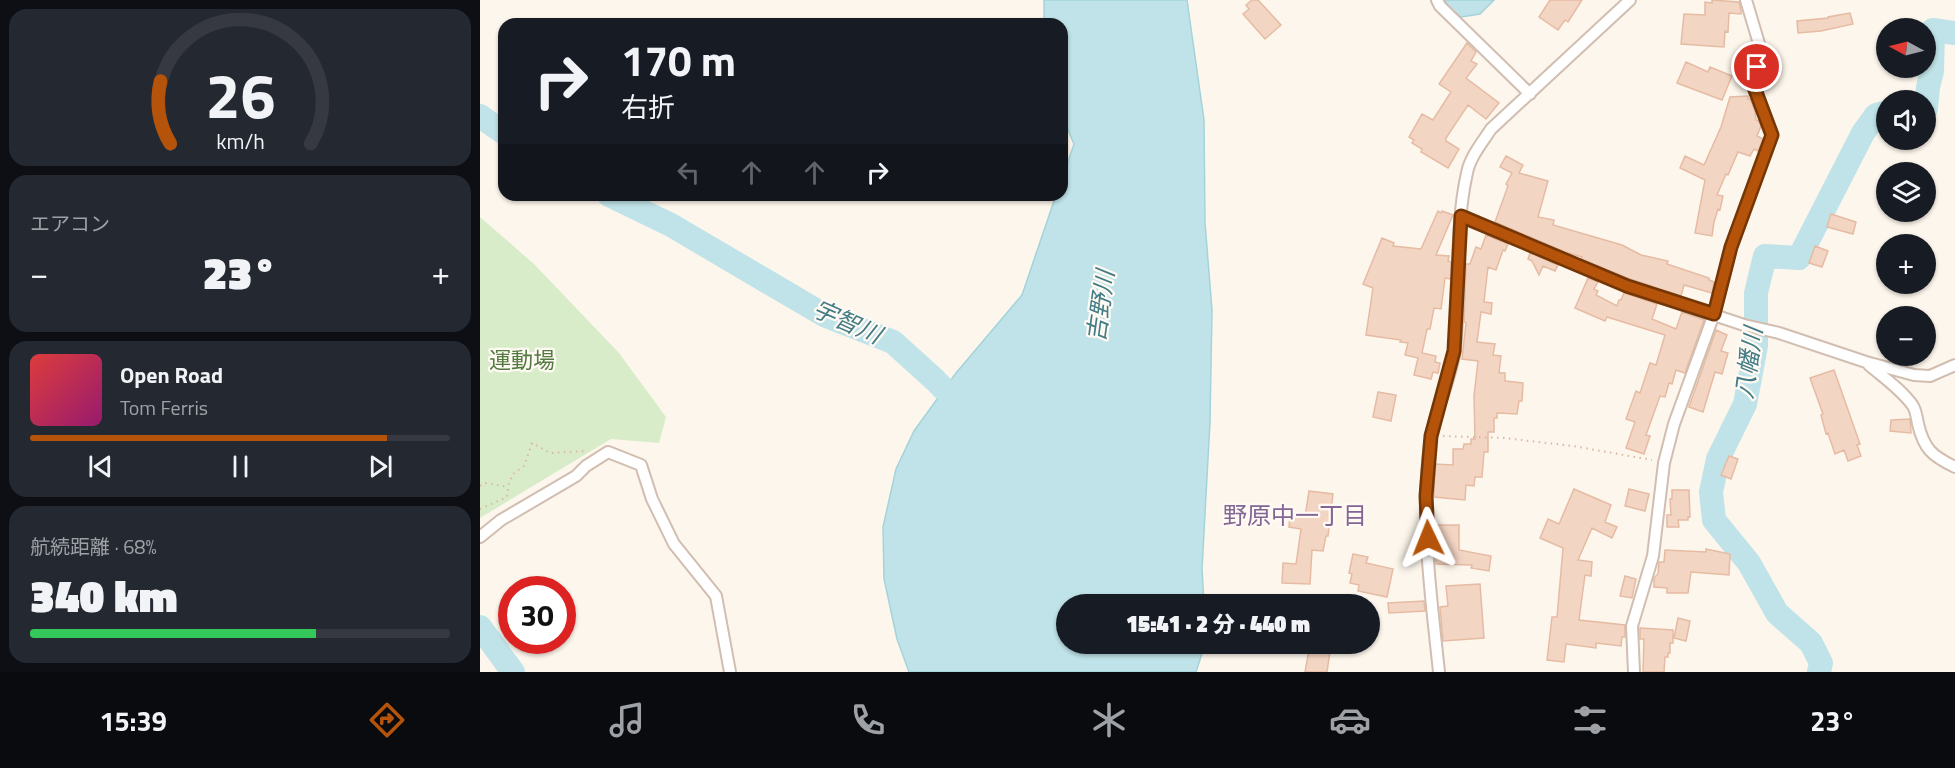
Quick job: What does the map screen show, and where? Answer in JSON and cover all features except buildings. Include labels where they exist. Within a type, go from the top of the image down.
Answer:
[{"type":"street","points":[[1437,0],[1440,6],[1530,94]]},
{"type":"street","points":[[1439,672],[1430,580],[1426,496],[1431,436],[1454,351],[1461,216],[1467,171],[1491,129],[1630,0]]},
{"type":"street","points":[[1634,672],[1632,626],[1653,556],[1664,463],[1674,424],[1714,314],[1731,247],[1772,135],[1754,87],[1760,47],[1746,0]]},
{"type":"street","points":[[1461,216],[1627,286],[1866,362],[1914,375],[1930,376],[1955,365]]},
{"type":"street","points":[[1866,362],[1914,408],[1924,445],[1943,462],[1955,467]]},
{"type":"street","points":[[480,537],[501,520],[576,476],[586,466],[608,452],[641,465],[652,499],[674,544],[716,596],[730,672]]},
{"type":"path","points":[[1431,436],[1504,438],[1573,446],[1664,463]]},
{"type":"path","points":[[480,509],[507,496],[513,474],[524,466],[532,443],[550,453],[588,451]]},
{"type":"path","points":[[480,486],[485,483],[508,487]]},
{"type":"green space","name":"運動場","points":[[480,217],[534,264],[619,353],[666,417],[659,443],[611,439],[480,518]]},
{"type":"water","name":"吉野川","points":[[1044,0],[1187,0],[1204,120],[1205,223],[1212,310],[1210,422],[1202,569],[1203,594],[1056,594],[1056,654],[1202,654],[1196,672],[909,672],[897,639],[884,579],[883,527],[896,469],[914,431],[956,373],[1022,295],[1054,201],[1068,201],[1068,162],[1074,144],[1068,130],[1068,18],[1044,18]]},
{"type":"water","points":[[1445,0],[1494,0],[1480,14],[1461,17],[1450,10]]},
{"type":"waterway","name":"八幡川","points":[[1928,90],[1932,71],[1933,30],[1955,33]]},
{"type":"waterway","name":"八幡川","points":[[1819,672],[1821,663],[1811,643],[1777,613],[1749,563],[1714,520],[1711,492],[1718,459],[1745,404],[1756,346],[1756,293],[1765,256],[1799,258],[1863,133],[1876,115]]},
{"type":"waterway","name":"宇智川","points":[[480,116],[498,129]]},
{"type":"waterway","name":"宇智川","points":[[621,201],[671,225],[824,315],[893,342],[966,412]]},
{"type":"waterway","points":[[480,627],[513,672]]},
{"type":"district","name":"野原中一丁目","points":[[1295,516]]},
{"type":"route","points":[[1428,538],[1426,496],[1431,436],[1454,351],[1461,216],[1627,286],[1714,314],[1731,247],[1772,135],[1754,87],[1757,67]]}]
